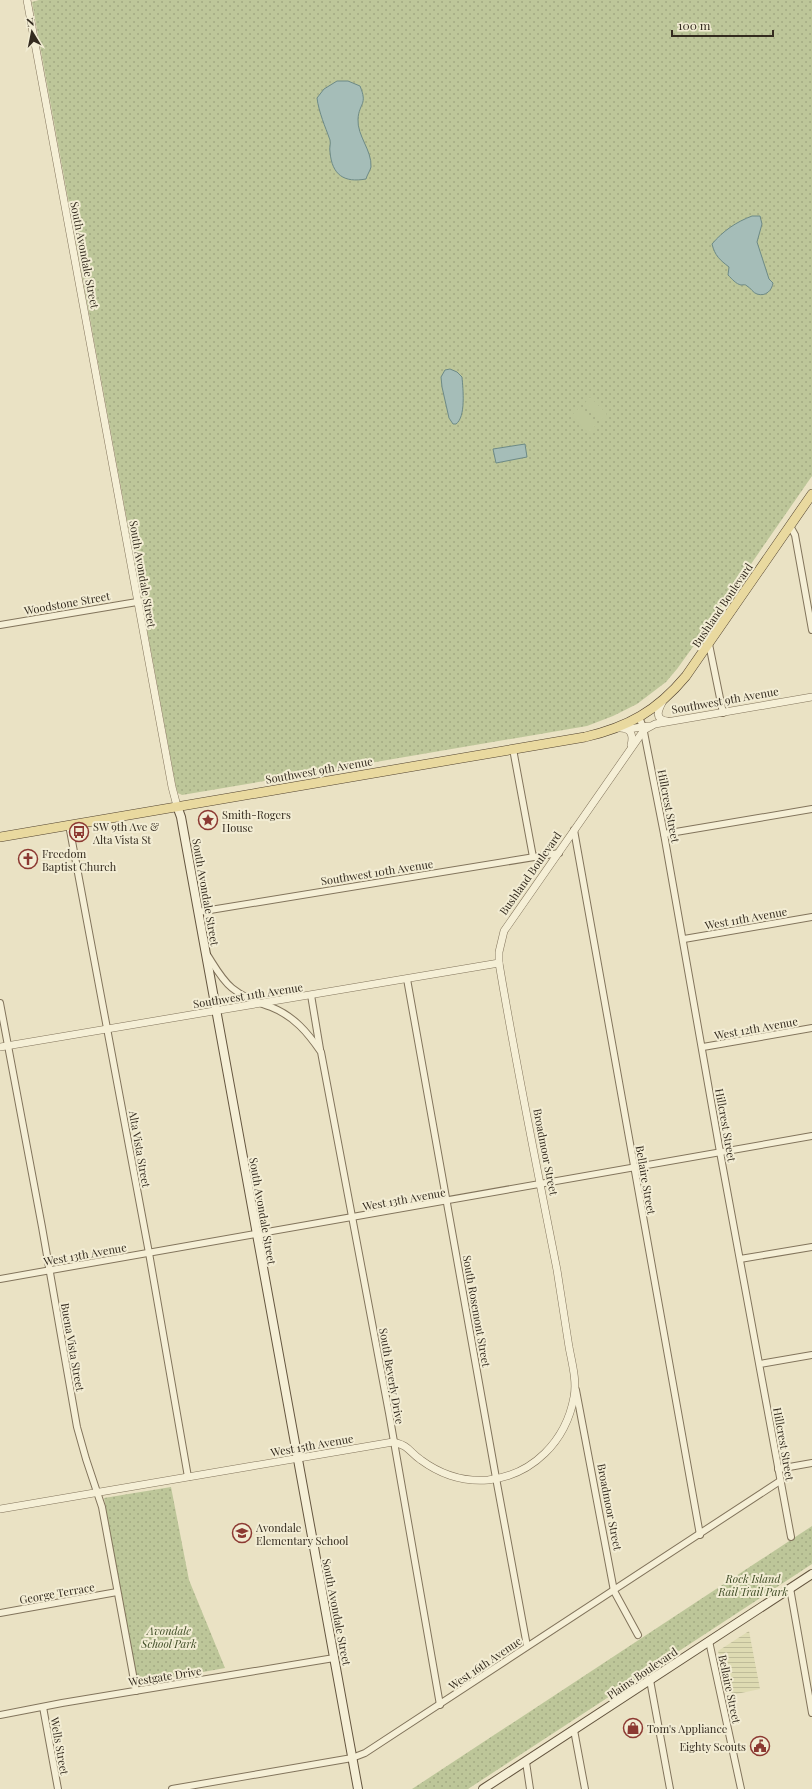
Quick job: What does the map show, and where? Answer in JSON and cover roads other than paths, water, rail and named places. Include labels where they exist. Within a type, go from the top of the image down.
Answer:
[{"type":"main road","name":"Bushland Boulevard","points":[[639,717],[663,701],[686,676],[812,494]]},
{"type":"main road","name":"Southwest 9th Avenue","points":[[0,837],[584,737],[623,728],[639,717]]},
{"type":"main road","name":"South Avondale Street","points":[[177,806],[181,817],[206,952],[256,1235],[358,1789]]},
{"type":"main road","name":"Plains Boulevard","points":[[483,1789],[812,1574]]},
{"type":"street","name":"South Avondale Street","points":[[26,0],[137,602],[172,787],[177,806]]},
{"type":"street","points":[[790,526],[795,535],[812,630]]},
{"type":"street","name":"Woodstone Street","points":[[0,625],[137,602]]},
{"type":"street","points":[[709,644],[723,713]]},
{"type":"street","name":"Southwest 9th Avenue","points":[[643,728],[655,724],[812,697]]},
{"type":"street","points":[[663,701],[658,712],[658,716],[663,721],[669,722]]},
{"type":"street","name":"Hillcrest Street","points":[[639,717],[643,728],[684,939],[720,1152],[791,1537]]},
{"type":"street","points":[[623,728],[643,728]]},
{"type":"street","points":[[623,728],[632,735],[630,748]]},
{"type":"street","name":"Bushland Boulevard","points":[[504,931],[559,853],[643,728]]},
{"type":"street","points":[[513,749],[533,857]]},
{"type":"street","points":[[664,834],[812,809]]},
{"type":"street","name":"Alta Vista Street","points":[[69,824],[149,1253],[188,1477]]},
{"type":"street","name":"Bellaire Street","points":[[574,830],[700,1535]]},
{"type":"street","name":"Southwest 10th Avenue","points":[[198,912],[559,853]]},
{"type":"street","name":"West 11th Avenue","points":[[684,939],[812,917]]},
{"type":"street","name":"Broadmoor Street","points":[[504,931],[499,952],[499,963],[561,1293],[574,1378],[614,1591],[638,1635]]},
{"type":"street","name":"South Beverly Drive","points":[[206,952],[222,977],[232,988],[259,1004],[284,1013],[308,1032],[321,1052]]},
{"type":"street","name":"Southwest 11th Avenue","points":[[0,1047],[311,996],[499,963]]},
{"type":"street","name":"South Rosemont Street","points":[[407,979],[527,1646]]},
{"type":"street","name":"South Beverly Drive","points":[[311,996],[440,1705]]},
{"type":"street","name":"Buena Vista Street","points":[[0,1003],[77,1427],[102,1507],[136,1691]]},
{"type":"street","name":"West 12th Avenue","points":[[703,1048],[812,1028]]},
{"type":"street","name":"West 13th Avenue","points":[[0,1279],[446,1202],[812,1136]]},
{"type":"street","points":[[740,1259],[812,1247]]},
{"type":"street","points":[[760,1364],[812,1355]]},
{"type":"street","name":"Broadmoor Street","points":[[496,1478],[523,1470],[539,1460],[550,1448],[565,1425],[574,1394],[574,1378]]},
{"type":"street","points":[[393,1442],[405,1445],[418,1458],[444,1473],[473,1480],[496,1478]]},
{"type":"street","name":"West 15th Avenue","points":[[0,1509],[393,1442]]},
{"type":"street","points":[[778,1469],[812,1463]]},
{"type":"street","name":"West 16th Avenue","points":[[172,1789],[352,1758],[365,1753],[440,1705],[527,1646],[700,1535],[780,1481]]},
{"type":"street","points":[[790,1588],[812,1713]]},
{"type":"street","name":"George Terrace","points":[[0,1613],[117,1592]]},
{"type":"street","name":"Bellaire Street","points":[[709,1641],[741,1789]]},
{"type":"street","name":"Westgate Drive","points":[[0,1715],[334,1658]]},
{"type":"street","points":[[650,1680],[670,1789]]},
{"type":"street","name":"Wells Street","points":[[43,1707],[58,1789]]},
{"type":"street","points":[[574,1730],[585,1789]]},
{"type":"street","points":[[526,1762],[530,1789]]},
{"type":"water","points":[[337,81],[348,81],[360,86],[362,92],[363,101],[359,114],[358,125],[371,161],[371,167],[366,179],[351,180],[340,176],[336,172],[331,160],[330,140],[317,98],[324,89]]},
{"type":"water","points":[[752,216],[760,216],[762,224],[757,242],[769,279],[773,283],[770,290],[763,295],[756,293],[746,285],[739,284],[728,275],[729,267],[718,257],[712,244],[730,227]]},
{"type":"water","points":[[450,369],[457,372],[462,377],[463,409],[456,424],[453,424],[449,418],[442,387],[441,377],[445,370]]},
{"type":"water","points":[[525,444],[527,457],[496,463],[493,449]]},
{"type":"place","name":"Smith-Rogers House","points":[[208,820]]},
{"type":"place","name":"SW 9th Ave & Alta Vista St","points":[[79,832]]},
{"type":"place","name":"Freedom Baptist Church","points":[[28,859]]},
{"type":"place","name":"Avondale Elementary School","points":[[242,1533]]},
{"type":"place","name":"Tom's Appliance","points":[[633,1728]]},
{"type":"place","name":"Eighty Scouts","points":[[760,1746]]},
{"type":"park label","name":"Rock Island Rail Trail Park","points":[[753,1584]]},
{"type":"park label","name":"Avondale School Park","points":[[169,1636]]}]
